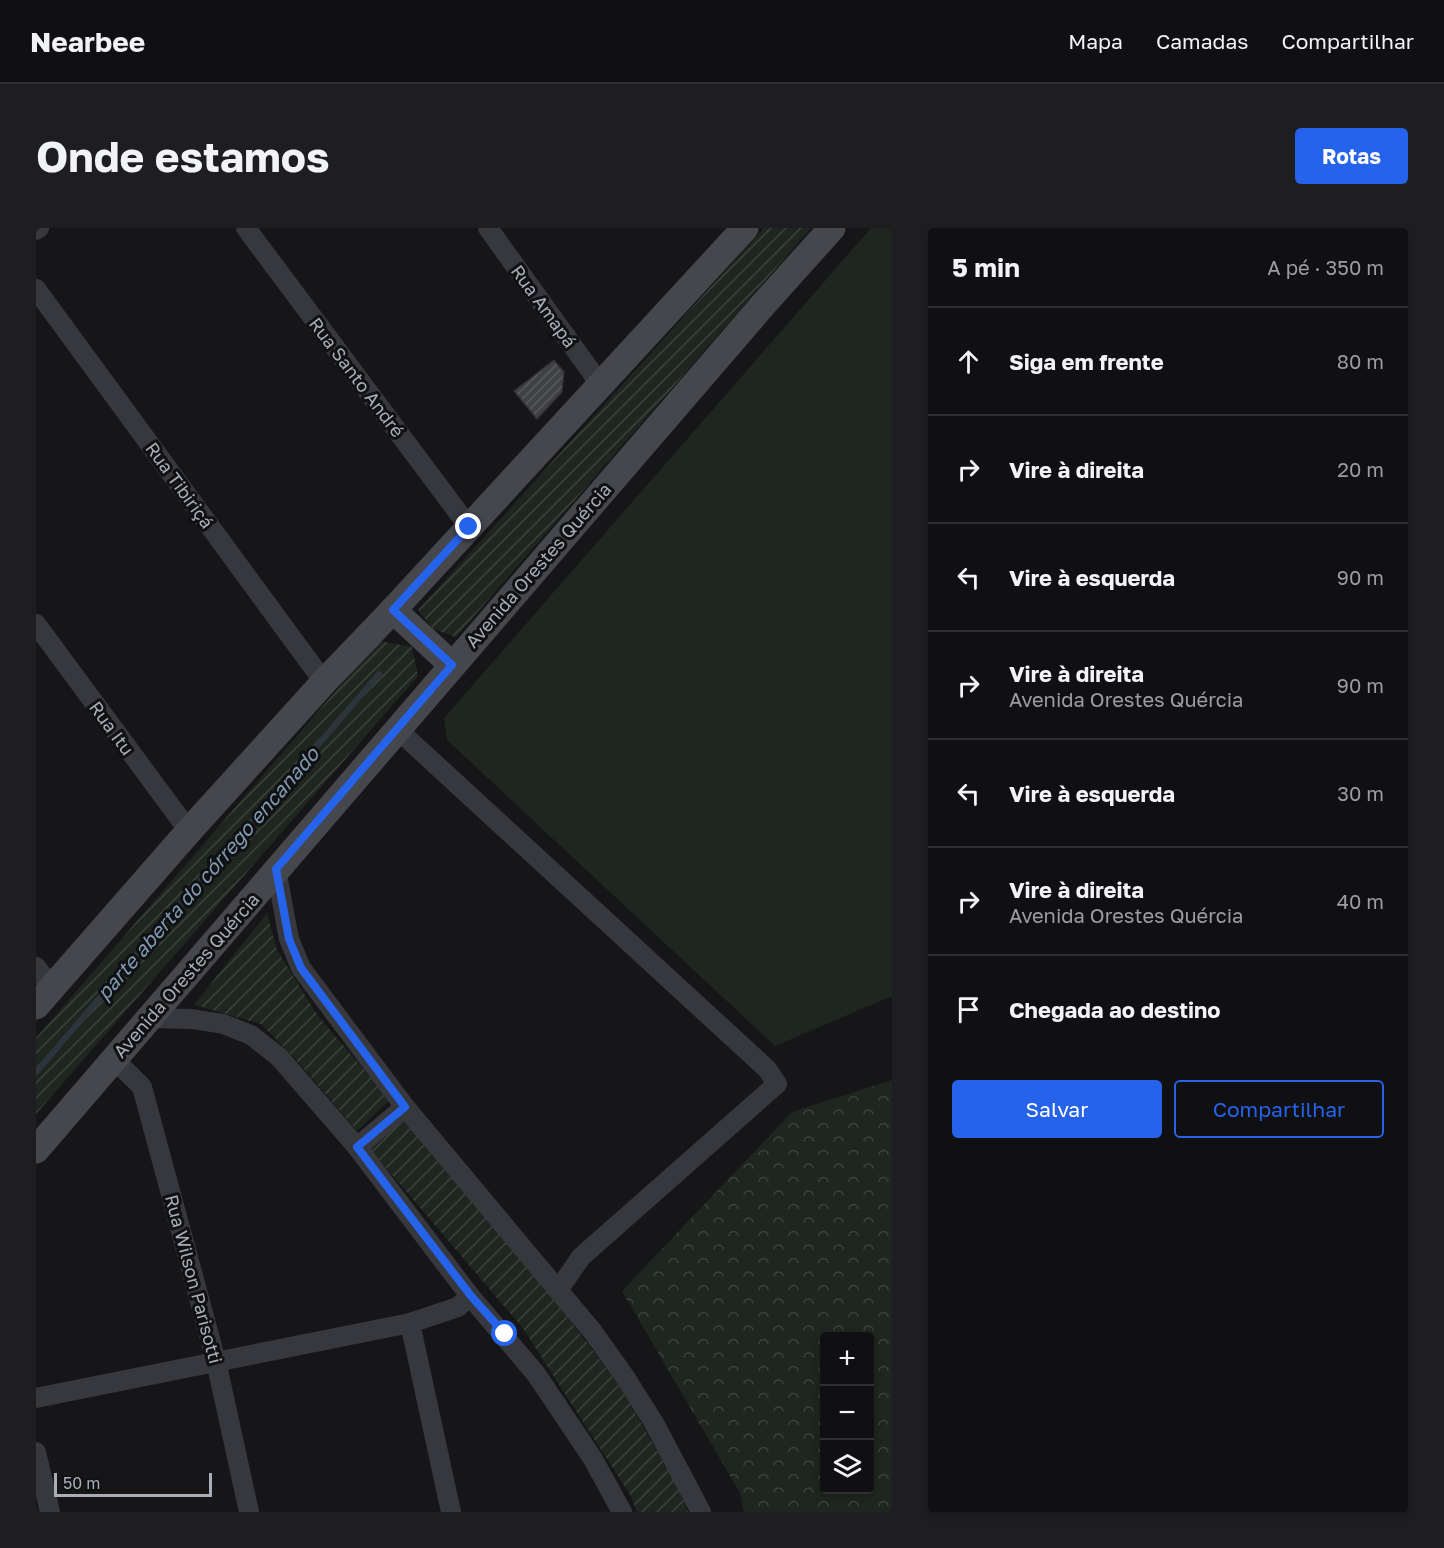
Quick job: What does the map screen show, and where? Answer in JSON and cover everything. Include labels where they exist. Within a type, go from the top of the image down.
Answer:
[{"type":"main road","points":[[41,987],[189,831],[745,228]]},
{"type":"main road","name":"Avenida Orestes Quércia","points":[[36,1150],[754,315],[832,228]]},
{"type":"main road","points":[[393,610],[452,665]]},
{"type":"street","name":"Rua Santo André","points":[[246,228],[469,527]]},
{"type":"street","name":"Rua Amapá","points":[[488,228],[600,384]]},
{"type":"street","name":"Rua Tibiriçá","points":[[36,289],[324,682]]},
{"type":"street","name":"Rua Itu","points":[[36,624],[189,831]]},
{"type":"street","points":[[397,729],[767,1069],[777,1084],[581,1257],[559,1289]]},
{"type":"street","points":[[276,869],[289,939],[301,968],[405,1107],[593,1332],[631,1386],[680,1469],[701,1512]]},
{"type":"street","points":[[149,1018],[192,1018],[223,1024],[252,1035],[279,1057],[357,1147],[471,1296],[511,1342],[554,1399],[593,1459],[622,1512]]},
{"type":"street","name":"Rua Wilson Parisotti","points":[[114,1059],[142,1087],[216,1361],[249,1512]]},
{"type":"street","points":[[357,1147],[405,1107]]},
{"type":"street","points":[[36,1398],[410,1323],[458,1307],[471,1296]]},
{"type":"street","points":[[410,1323],[451,1512]]},
{"type":"street","points":[[36,1452],[50,1512]]},
{"type":"green space","points":[[764,228],[811,228],[456,637],[433,629],[418,610]]},
{"type":"green space","points":[[871,228],[892,228],[892,996],[775,1046],[447,740],[444,718]]},
{"type":"green space","points":[[379,641],[412,647],[418,676],[36,1114],[36,1038]]},
{"type":"green space","points":[[267,913],[277,950],[318,1016],[390,1100],[357,1131],[299,1063],[261,1024],[194,1005]]},
{"type":"green space","points":[[892,1080],[892,1512],[744,1512],[740,1493],[622,1291],[792,1112]]},
{"type":"green space","points":[[403,1119],[553,1298],[619,1385],[677,1485],[688,1512],[637,1512],[630,1495],[522,1327],[369,1148]]},
{"type":"building","points":[[554,360],[564,372],[562,392],[537,419],[514,391]]},
{"type":"waterway","name":"parte aberta do córrego encanado","points":[[36,1072],[379,674]]},
{"type":"route","points":[[469,527],[393,610],[452,665],[276,869],[289,939],[301,968],[405,1107],[357,1147],[471,1296],[505,1334]]}]
